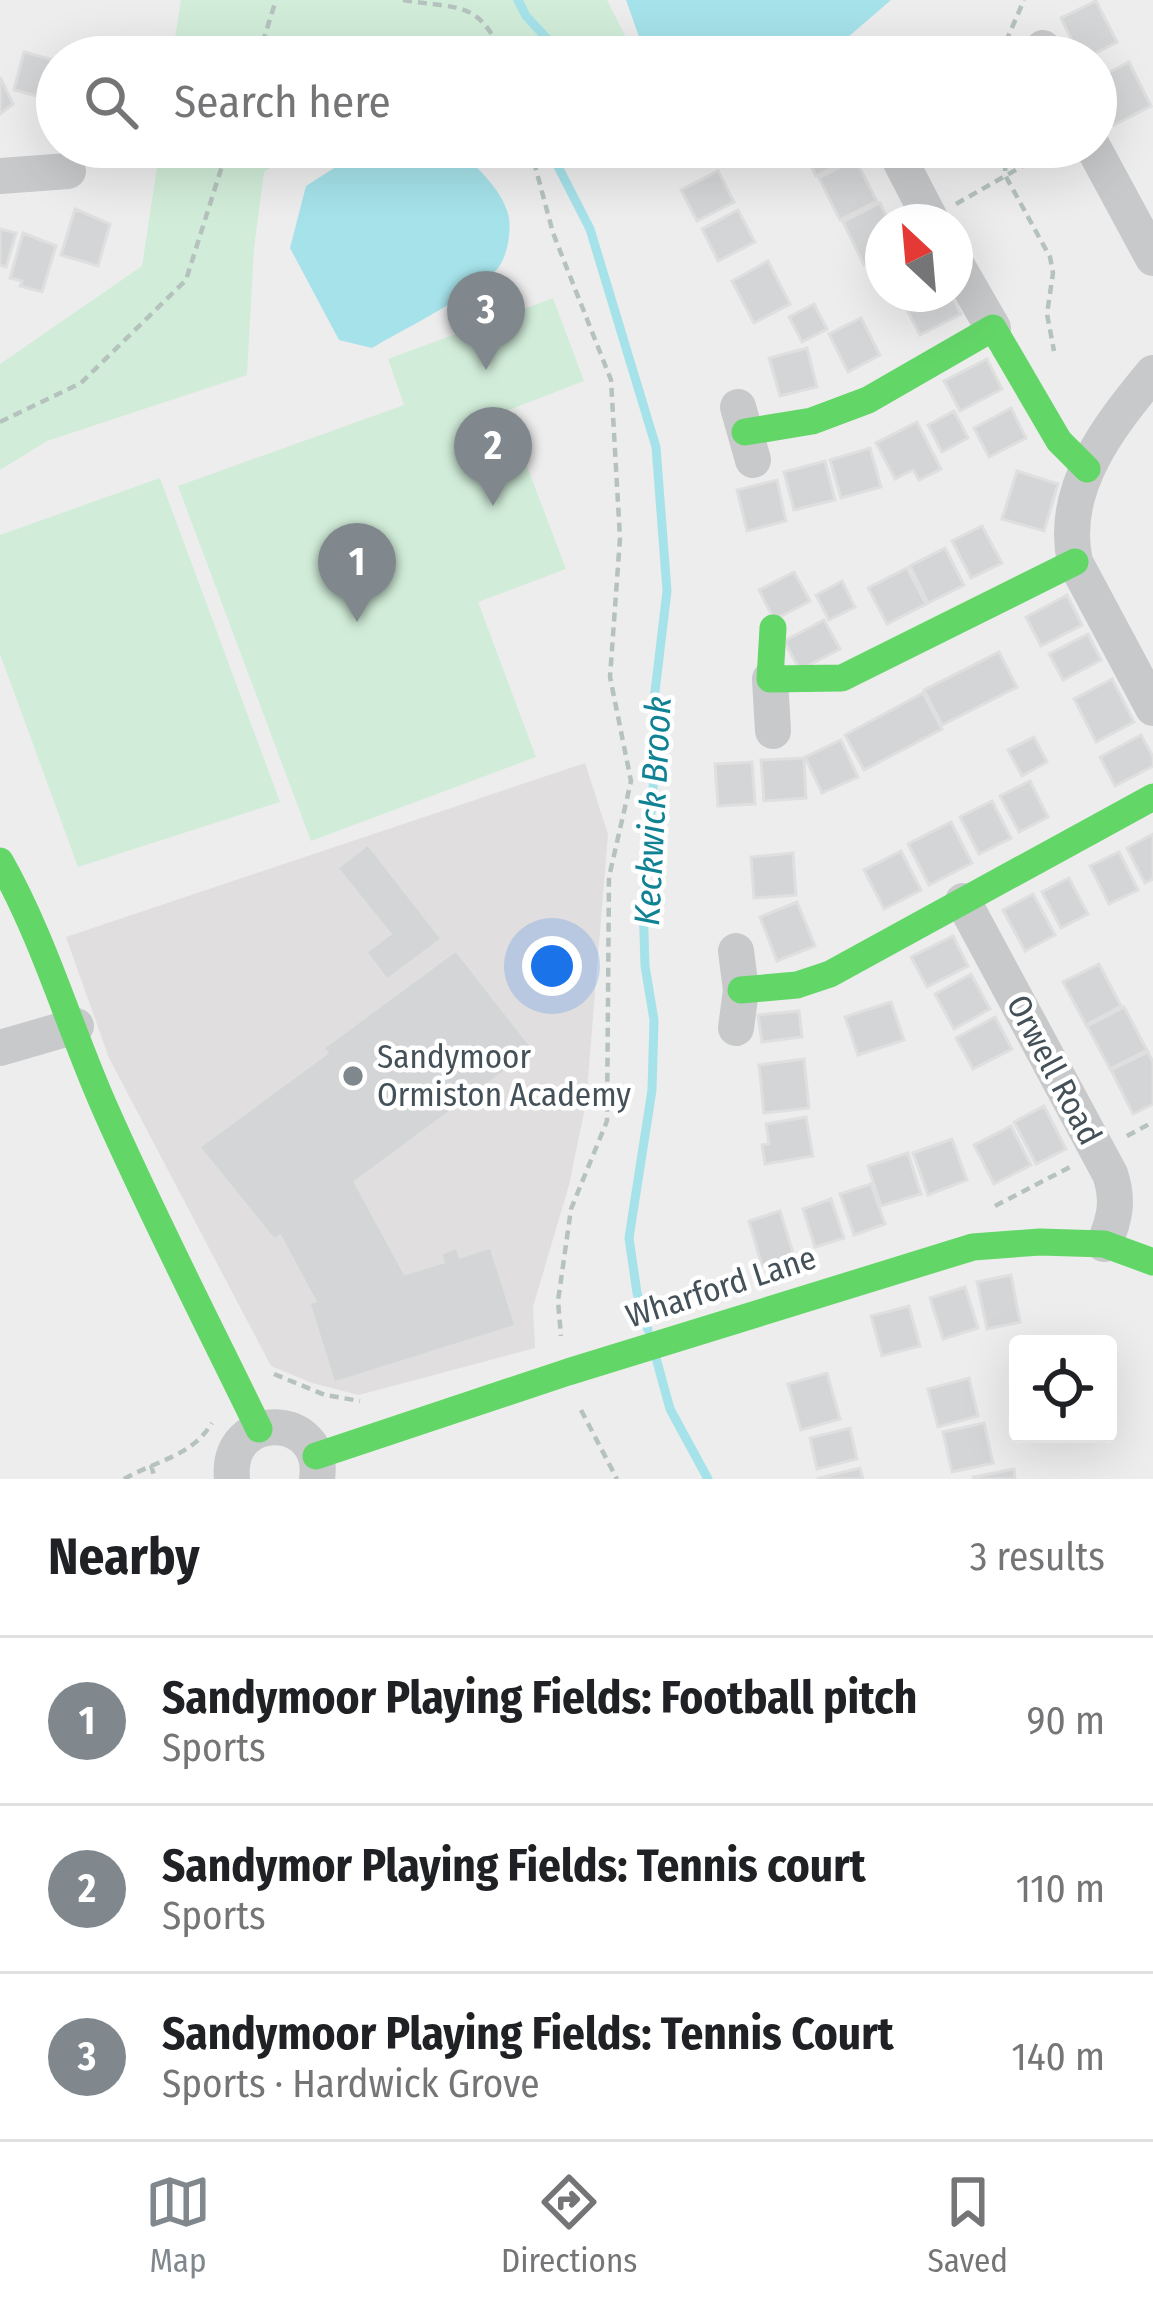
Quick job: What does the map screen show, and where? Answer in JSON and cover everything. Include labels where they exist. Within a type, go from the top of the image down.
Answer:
[{"type":"street","points":[[904,168],[923,204]]},
{"type":"street","points":[[1104,168],[1153,258]]},
{"type":"street","points":[[0,176],[68,171]]},
{"type":"street","points":[[973,293],[1059,441],[1087,469]]},
{"type":"street","points":[[745,433],[812,421],[868,400],[993,328]]},
{"type":"street","points":[[1150,384],[1116,416],[1087,469],[1072,509],[1069,536],[1075,562],[1153,708]]},
{"type":"street","points":[[770,679],[842,678],[1075,562]]},
{"type":"street","points":[[773,628],[773,730]]},
{"type":"street","points":[[741,989],[796,985],[830,974],[1153,796]]},
{"type":"street","points":[[0,861],[26,907],[103,1104],[259,1429]]},
{"type":"street","name":"Orwell Road","points":[[963,901],[1110,1174],[1116,1194],[1114,1220],[1104,1244]]},
{"type":"street","points":[[736,951],[741,989],[736,1028]]},
{"type":"street","points":[[0,1048],[76,1026]]},
{"type":"street","name":"Wharford Lane","points":[[317,1467],[578,1370],[973,1247],[1104,1244],[1153,1262]]},
{"type":"street","points":[[232,1479],[239,1444],[272,1426],[299,1433],[317,1467]]},
{"type":"path","points":[[265,36],[276,0]]},
{"type":"path","points":[[403,0],[467,3],[491,22],[496,36]]},
{"type":"path","points":[[1008,36],[1024,0]]},
{"type":"path","points":[[0,422],[81,383],[186,280],[222,168]]},
{"type":"path","points":[[536,168],[553,233],[611,380],[620,538],[610,677],[631,782],[609,877],[607,1121],[572,1209],[558,1300],[597,1445],[617,1479]]},
{"type":"path","points":[[1005,168],[1005,176],[1050,257],[1048,331],[1057,358]]},
{"type":"path","points":[[958,204],[1019,168]]},
{"type":"path","points":[[274,1373],[325,1395],[367,1402]]},
{"type":"path","points":[[151,1465],[155,1479]]},
{"type":"shaded area","name":"Sandymoor Ormiston Academy","points":[[585,763],[608,834],[586,1103],[569,1185],[533,1307],[535,1348],[359,1395],[271,1366],[109,1058],[66,937]]},
{"type":"green space","points":[[181,0],[607,0],[625,36],[175,36]]},
{"type":"green space","points":[[157,168],[270,168],[264,172],[254,248],[247,375],[47,441],[0,470],[0,364],[142,266]]},
{"type":"green space","points":[[553,298],[584,381],[506,411],[566,569],[478,602],[536,757],[311,841],[178,486],[404,405],[388,359]]},
{"type":"green space","points":[[160,478],[280,802],[78,867],[0,654],[0,535]]},
{"type":"water","points":[[626,0],[891,0],[849,36],[639,36]]},
{"type":"water","points":[[334,168],[477,168],[500,195],[508,214],[504,256],[489,277],[458,299],[372,348],[339,340],[290,248],[306,186]]},
{"type":"building","points":[[1096,1],[1114,36],[1070,36],[1061,18]]},
{"type":"building","points":[[24,52],[36,55],[36,96],[14,90]]},
{"type":"building","points":[[1129,62],[1151,106],[1117,123],[1117,68]]},
{"type":"building","points":[[0,77],[13,104],[0,114]]},
{"type":"building","points":[[838,168],[860,168],[877,201],[840,220],[819,178]]},
{"type":"building","points":[[718,171],[734,202],[697,221],[681,190]]},
{"type":"building","points":[[75,209],[110,224],[98,266],[61,255]]},
{"type":"building","points":[[738,210],[755,242],[718,261],[702,229]]},
{"type":"building","points":[[865,211],[864,265],[843,222]]},
{"type":"building","points":[[0,229],[16,233],[6,267],[0,265]]},
{"type":"building","points":[[23,233],[56,246],[42,292],[10,278]]},
{"type":"building","points":[[768,261],[790,304],[754,323],[732,281]]},
{"type":"building","points":[[814,304],[827,329],[802,342],[789,317]]},
{"type":"building","points":[[908,312],[960,312],[961,314],[920,335]]},
{"type":"building","points":[[861,318],[880,355],[848,372],[829,334]]},
{"type":"building","points":[[807,348],[817,387],[780,396],[769,358]]},
{"type":"building","points":[[987,359],[1002,389],[960,411],[944,381]]},
{"type":"building","points":[[1011,408],[1026,438],[989,457],[974,428]]},
{"type":"building","points":[[954,411],[968,438],[942,452],[928,425]]},
{"type":"building","points":[[917,422],[941,469],[919,480],[913,470],[895,479],[876,443]]},
{"type":"building","points":[[870,448],[881,487],[841,498],[830,460]]},
{"type":"building","points":[[825,461],[835,500],[794,510],[784,472]]},
{"type":"building","points":[[1017,471],[1058,484],[1044,531],[1002,519]]},
{"type":"building","points":[[777,480],[786,521],[747,531],[737,490]]},
{"type":"building","points":[[982,526],[1002,563],[971,578],[952,541]]},
{"type":"building","points":[[945,548],[964,585],[928,603],[910,566]]},
{"type":"building","points":[[907,568],[926,604],[887,624],[868,588]]},
{"type":"building","points":[[794,572],[810,601],[774,620],[759,590]]},
{"type":"building","points":[[842,581],[855,607],[829,620],[816,595]]},
{"type":"building","points":[[1067,595],[1082,625],[1041,646],[1026,617]]},
{"type":"building","points":[[824,620],[840,649],[800,670],[784,641]]},
{"type":"building","points":[[1088,634],[1101,660],[1063,680],[1049,654]]},
{"type":"building","points":[[999,652],[1017,687],[942,725],[924,690]]},
{"type":"building","points":[[1112,679],[1134,722],[1096,742],[1074,699]]},
{"type":"building","points":[[923,693],[942,729],[864,770],[845,735]]},
{"type":"building","points":[[1141,735],[1153,766],[1115,786],[1100,757]]},
{"type":"building","points":[[1034,737],[1047,762],[1022,776],[1008,750]]},
{"type":"building","points":[[841,740],[858,777],[822,793],[805,757]]},
{"type":"building","points":[[804,758],[806,798],[764,801],[761,760]]},
{"type":"building","points":[[752,762],[755,804],[718,806],[715,764]]},
{"type":"building","points":[[1030,781],[1048,817],[1019,832],[1000,796]]},
{"type":"building","points":[[992,801],[1011,838],[979,854],[960,817]]},
{"type":"building","points":[[951,822],[972,863],[929,885],[908,844]]},
{"type":"building","points":[[1153,834],[1153,879],[1145,883],[1127,848]]},
{"type":"building","points":[[368,844],[442,939],[387,980],[366,952],[390,934],[337,868]]},
{"type":"building","points":[[901,851],[921,890],[884,909],[864,870]]},
{"type":"building","points":[[1119,852],[1138,890],[1109,904],[1090,866]]},
{"type":"building","points":[[793,853],[796,895],[754,898],[751,857]]},
{"type":"building","points":[[1069,878],[1088,914],[1061,928],[1042,892]]},
{"type":"building","points":[[1033,894],[1055,935],[1025,951],[1003,910]]},
{"type":"building","points":[[797,902],[815,946],[777,961],[760,917]]},
{"type":"building","points":[[953,936],[968,966],[927,987],[911,957]]},
{"type":"building","points":[[456,950],[534,1050],[355,1182],[405,1274],[443,1262],[441,1254],[457,1247],[460,1257],[491,1247],[516,1326],[334,1383],[309,1303],[315,1301],[280,1236],[274,1240],[199,1147]]},
{"type":"building","points":[[1099,964],[1121,1006],[1086,1025],[1063,982]]},
{"type":"building","points":[[971,974],[990,1009],[954,1029],[935,994]]},
{"type":"building","points":[[891,1002],[904,1040],[858,1055],[845,1017]]},
{"type":"building","points":[[1124,1007],[1147,1050],[1110,1069],[1087,1026]]},
{"type":"building","points":[[799,1011],[802,1037],[762,1042],[758,1015]]},
{"type":"building","points":[[995,1017],[1012,1049],[973,1069],[956,1038]]},
{"type":"building","points":[[1148,1052],[1153,1062],[1153,1104],[1133,1114],[1111,1070]]},
{"type":"building","points":[[804,1059],[809,1108],[764,1113],[759,1065]]},
{"type":"building","points":[[1044,1106],[1066,1149],[1036,1164],[1014,1122]]},
{"type":"building","points":[[806,1117],[813,1156],[765,1164],[766,1124]]},
{"type":"building","points":[[1011,1126],[1031,1165],[994,1184],[974,1145]]},
{"type":"building","points":[[952,1139],[967,1180],[928,1195],[913,1153]]},
{"type":"building","points":[[908,1153],[921,1194],[881,1206],[868,1166]]},
{"type":"building","points":[[871,1184],[885,1224],[854,1235],[840,1194]]},
{"type":"building","points":[[831,1199],[844,1238],[815,1247],[803,1209]]},
{"type":"building","points":[[780,1211],[794,1256],[762,1266],[749,1221]]},
{"type":"building","points":[[1011,1275],[1020,1322],[987,1329],[977,1282]]},
{"type":"building","points":[[965,1287],[978,1328],[943,1339],[930,1298]]},
{"type":"building","points":[[909,1306],[920,1346],[882,1356],[871,1316]]},
{"type":"building","points":[[827,1373],[840,1419],[801,1430],[788,1384]]},
{"type":"building","points":[[969,1378],[978,1416],[938,1427],[928,1389]]},
{"type":"building","points":[[984,1423],[993,1463],[952,1472],[943,1432]]},
{"type":"building","points":[[850,1428],[857,1459],[817,1469],[810,1438]]},
{"type":"building","points":[[860,1468],[863,1479],[819,1478]]},
{"type":"building","points":[[1014,1469],[1015,1479],[973,1477]]},
{"type":"waterway","name":"Keckwick Brook","points":[[518,0],[545,36]]},
{"type":"waterway","name":"Keckwick Brook","points":[[559,168],[590,229],[656,447],[667,591],[654,700],[655,766],[643,900],[645,966],[654,1020],[652,1090],[629,1238],[648,1330]]},
{"type":"waterway","name":"Keckwick Brook","points":[[656,1358],[670,1409],[708,1479]]},
{"type":"traffic: fast","points":[[745,432],[812,421],[868,400],[993,328],[1059,441],[1087,469]]},
{"type":"traffic: fast","points":[[773,628],[770,679],[842,678],[1075,562]]},
{"type":"traffic: fast","points":[[741,990],[797,985],[830,974],[1153,797]]},
{"type":"traffic: fast","points":[[0,861],[30,921],[122,1147],[259,1429]]},
{"type":"traffic: fast","points":[[316,1456],[568,1372],[973,1247],[1104,1244],[1153,1262]]},
{"type":"place","name":"Sandymoor Playing Fields: Tennis Court","points":[[486,370]]},
{"type":"place","name":"Sandymor Playing Fields: Tennis court","points":[[493,506]]},
{"type":"place","name":"Sandymoor Playing Fields: Football pitch","points":[[357,622]]},
{"type":"place","name":"Sandymoor Ormiston Academy","points":[[353,1076]]}]
